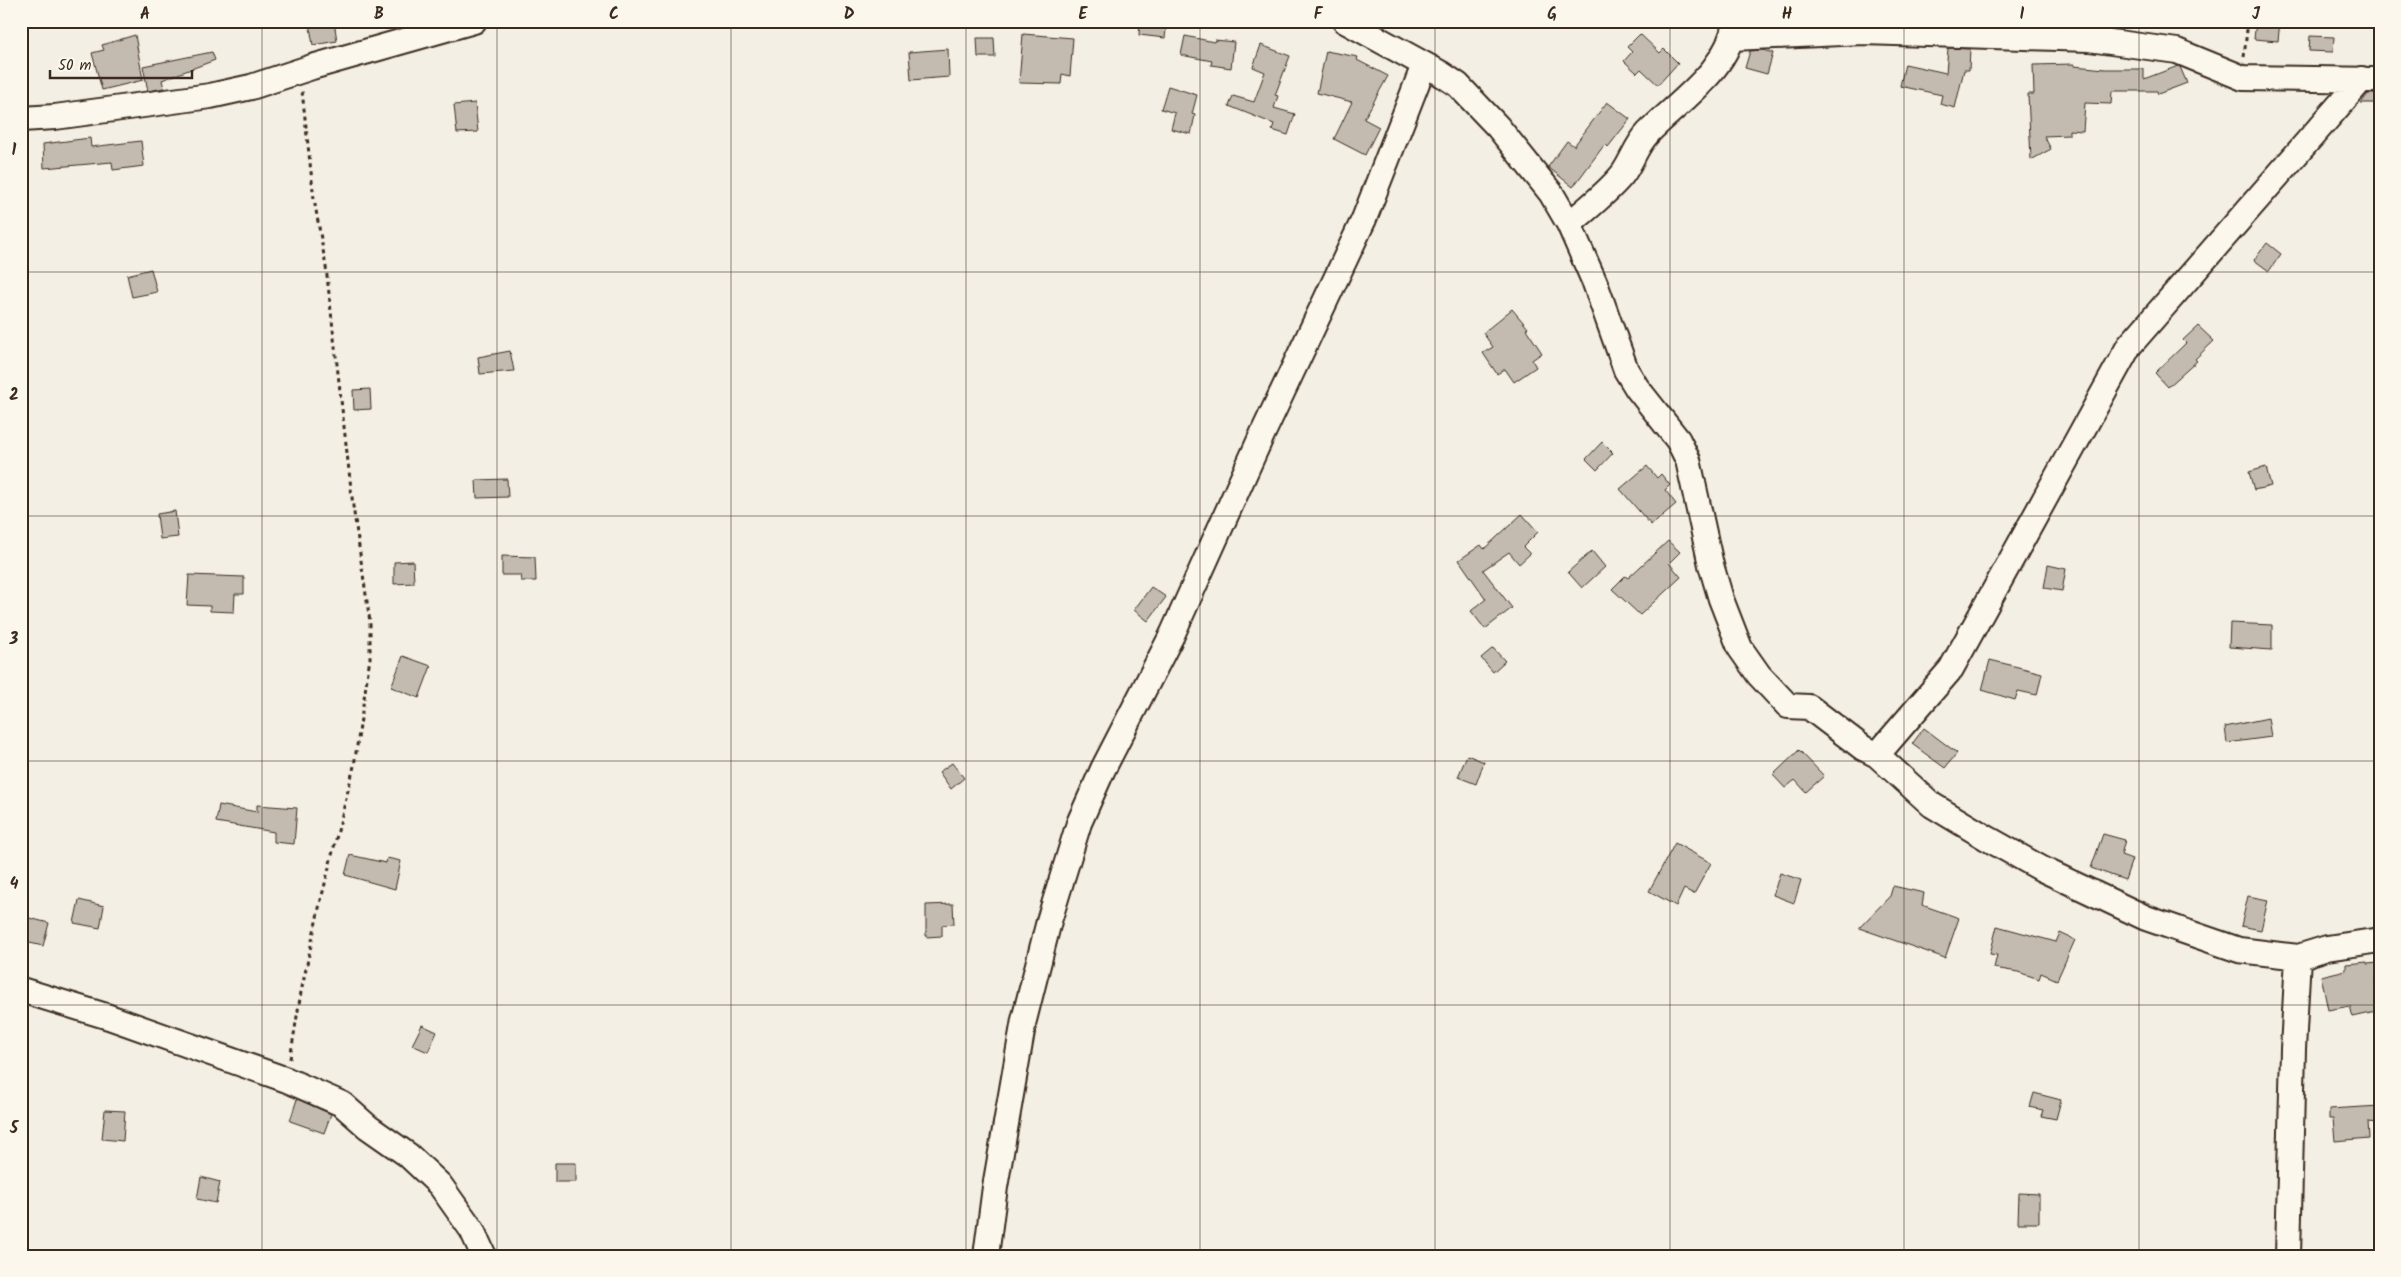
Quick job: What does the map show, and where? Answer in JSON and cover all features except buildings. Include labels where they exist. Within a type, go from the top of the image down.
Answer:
[{"type":"street","points":[[21,120],[210,96],[250,87],[474,21]]},
{"type":"street","points":[[1345,21],[1458,85],[1498,127],[1551,193],[1569,224],[1595,284],[1626,370],[1637,388],[1678,440],[1688,460],[1711,565],[1721,599],[1740,648],[1760,676],[1788,706],[1809,707],[1863,748],[1877,754],[1932,805],[2042,869],[2146,918],[2239,950],[2298,957],[2327,948],[2380,940]]},
{"type":"street","points":[[1569,224],[1622,175],[1639,144],[1712,69],[1726,51],[1733,30],[2089,39],[2178,51],[2243,78],[2371,79]]},
{"type":"street","points":[[986,1256],[995,1186],[1024,1020],[1049,921],[1079,823],[1103,770],[1172,635],[1262,435],[1364,219],[1424,65]]},
{"type":"street","points":[[1877,754],[1951,669],[2129,346],[2371,79]]},
{"type":"street","points":[[2288,1256],[2293,1049],[2298,957]]},
{"type":"street","points":[[21,990],[109,1017],[287,1080],[342,1104],[368,1127],[408,1155],[440,1185],[454,1202],[472,1230],[484,1256]]},
{"type":"path","points":[[2243,78],[2248,21]]},
{"type":"path","points":[[287,1080],[309,955],[354,766],[370,658],[370,622],[353,506],[326,267],[314,199],[300,71]]}]
